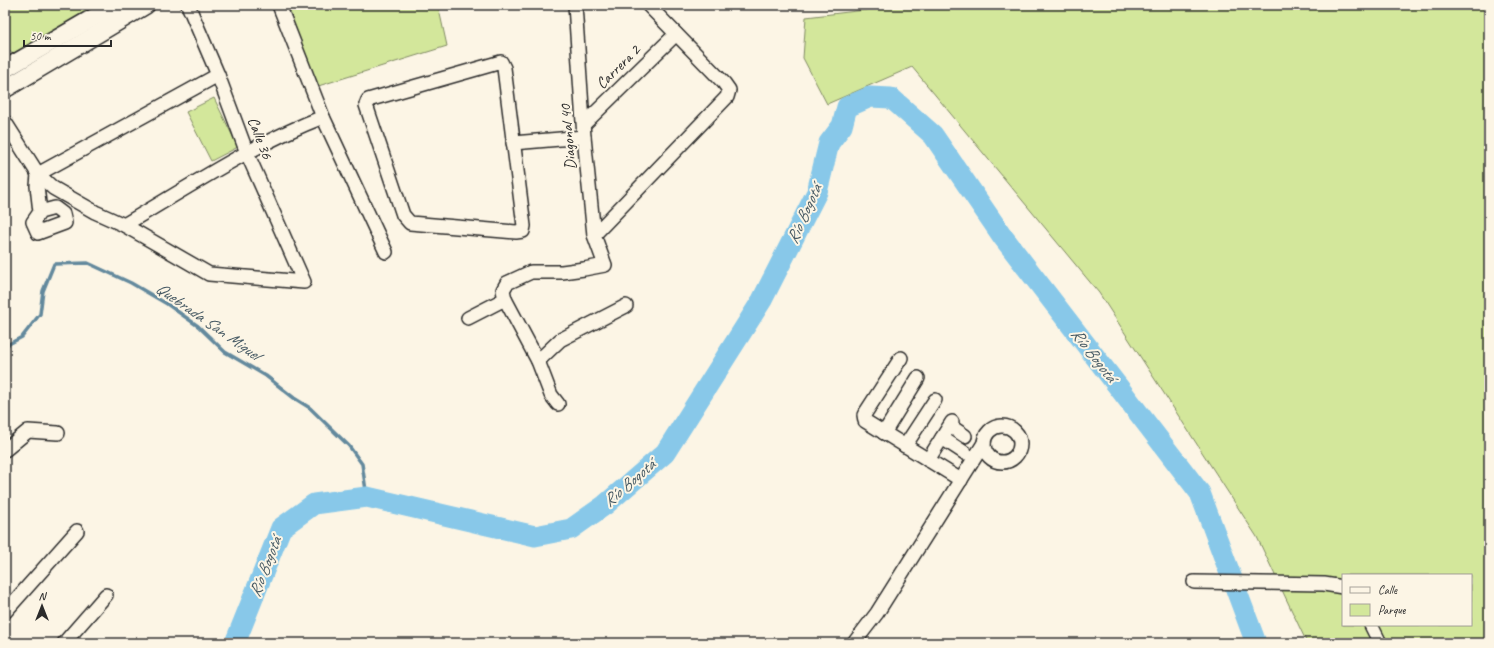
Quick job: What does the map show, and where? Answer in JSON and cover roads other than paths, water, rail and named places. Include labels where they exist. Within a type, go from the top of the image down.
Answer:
[{"type":"main road","points":[[5,69],[115,5]]},
{"type":"main road","points":[[5,89],[146,5]]},
{"type":"street","name":"Calle 36","points":[[124,225],[209,274],[304,282],[247,153],[218,75],[188,5]]},
{"type":"street","points":[[279,5],[323,116],[386,252]]},
{"type":"street","points":[[594,235],[727,97],[729,90],[724,83],[648,5]]},
{"type":"street","name":"Diagonal 40","points":[[505,300],[503,290],[507,283],[531,272],[562,272],[605,265],[594,235],[584,130],[578,8]]},
{"type":"street","name":"Carrera 2","points":[[584,130],[676,34]]},
{"type":"street","points":[[501,62],[504,68],[513,143],[524,226],[523,231],[516,232],[410,223],[403,215],[366,105],[368,100],[373,98],[501,62]]},
{"type":"street","points":[[38,174],[218,75]]},
{"type":"street","points":[[5,122],[38,174],[53,188],[95,212],[124,225],[247,153],[301,125],[323,116]]},
{"type":"street","points":[[513,143],[584,130]]},
{"type":"street","points":[[38,174],[36,186],[40,212]]},
{"type":"street","points":[[468,318],[505,300],[538,361],[551,395],[558,404]]},
{"type":"street","points":[[538,361],[560,340],[626,306]]},
{"type":"street","points":[[901,358],[864,415],[865,421],[961,480]]},
{"type":"street","points":[[884,433],[918,378]]},
{"type":"street","points":[[905,446],[935,400]]},
{"type":"street","points":[[928,460],[951,424],[965,436]]},
{"type":"street","points":[[5,450],[28,431],[58,433]]},
{"type":"street","points":[[942,438],[965,453]]},
{"type":"street","points":[[854,643],[877,613],[984,443]]},
{"type":"street","points":[[5,612],[77,531]]},
{"type":"street","points":[[1194,582],[1324,584],[1342,587]]},
{"type":"street","points":[[64,643],[106,595]]},
{"type":"street","points":[[1372,626],[1380,643]]},
{"type":"waterway","name":"Río Bogotá","points":[[235,643],[281,528],[314,504],[367,497],[535,536],[571,529],[605,505],[665,453],[762,300],[817,192],[829,143],[842,126],[847,107],[870,97],[891,98],[933,135],[1003,237],[1200,493],[1256,643]]},
{"type":"waterway","name":"Quebrada San Miguel","points":[[5,346],[22,337],[40,314],[43,291],[54,264],[88,263],[131,283],[167,304],[198,326],[225,352],[266,376],[294,398],[310,408],[349,446],[362,464],[367,497]]}]
